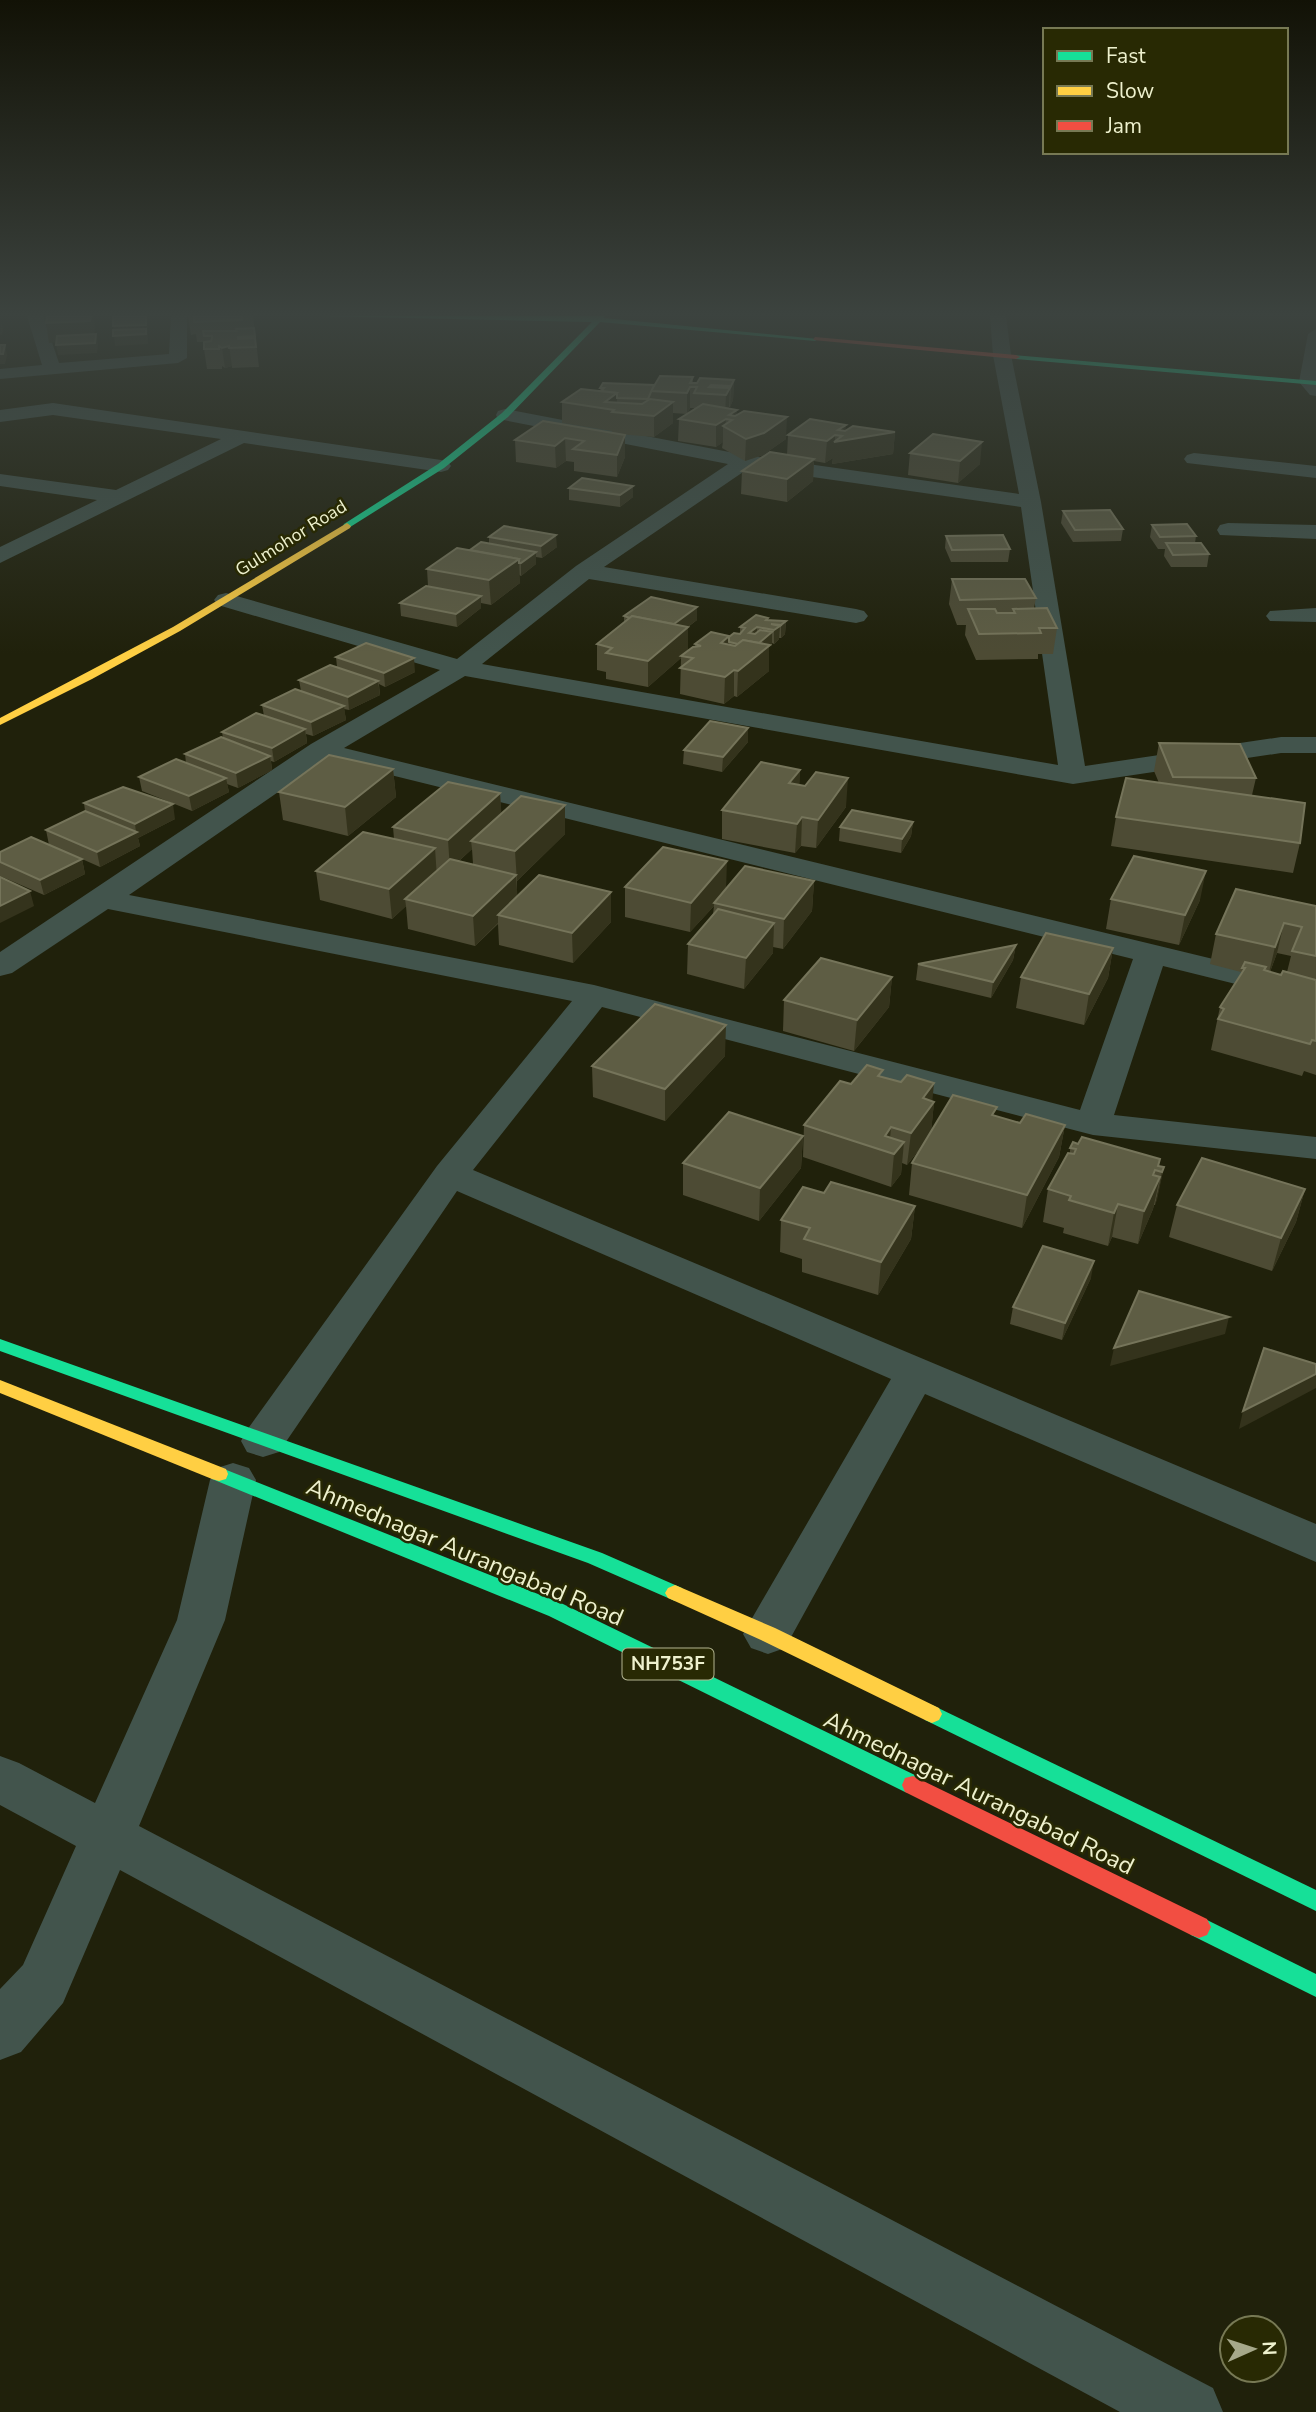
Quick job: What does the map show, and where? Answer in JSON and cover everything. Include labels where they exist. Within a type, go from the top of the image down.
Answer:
[{"type":"main road","name":"Gulmohor Road","points":[[0,722],[62,692],[226,600],[441,466],[488,429]]},
{"type":"main road","name":"NH753F","points":[[0,1345],[248,1461],[595,1558],[768,1634],[1316,1901]]},
{"type":"main road","name":"Ahmednagar Aurangabad Road","points":[[0,1386],[248,1461],[877,1766],[1316,1986]]},
{"type":"street","points":[[191,429],[441,466]]},
{"type":"street","points":[[576,429],[745,461],[1031,502]]},
{"type":"street","points":[[1017,429],[1031,502],[1073,776]]},
{"type":"street","points":[[0,556],[243,436]]},
{"type":"street","points":[[1194,458],[1316,472]]},
{"type":"street","points":[[0,966],[321,750],[461,668],[584,571],[745,461]]},
{"type":"street","points":[[0,480],[118,498]]},
{"type":"street","points":[[1228,530],[1316,532]]},
{"type":"street","points":[[584,571],[856,616]]},
{"type":"street","points":[[226,600],[461,668],[1073,776],[1281,745],[1316,745]]},
{"type":"street","points":[[1278,616],[1316,615]]},
{"type":"street","points":[[321,750],[1316,994]]},
{"type":"street","points":[[103,899],[594,995],[1093,1124],[1316,1148]]},
{"type":"street","points":[[1093,1124],[1151,954]]},
{"type":"street","points":[[0,2032],[43,1984],[107,1837],[201,1620],[248,1461],[450,1174],[594,995]]},
{"type":"street","points":[[450,1174],[1316,1544]]},
{"type":"street","points":[[768,1634],[916,1373]]},
{"type":"street","points":[[0,1779],[1189,2412]]},
{"type":"building","points":[[532,429],[587,429],[625,435],[617,455],[573,449],[584,441],[565,438],[555,446],[515,440]]},
{"type":"building","points":[[728,429],[770,429],[764,433],[746,439]]},
{"type":"building","points":[[797,429],[840,429],[838,430],[845,431],[871,429],[895,432],[834,442],[842,436],[835,435],[827,441],[788,435]]},
{"type":"building","points":[[933,434],[982,442],[960,461],[910,453]]},
{"type":"building","points":[[770,452],[814,459],[787,479],[742,471]]},
{"type":"building","points":[[582,478],[633,486],[620,495],[569,488]]},
{"type":"building","points":[[1110,510],[1123,529],[1075,530],[1063,511]]},
{"type":"building","points":[[1187,524],[1196,536],[1160,537],[1152,525]]},
{"type":"building","points":[[504,526],[556,535],[541,546],[489,537]]},
{"type":"building","points":[[1003,535],[1010,549],[952,550],[946,536]]},
{"type":"building","points":[[481,542],[536,552],[519,563],[519,559],[470,550]]},
{"type":"building","points":[[1166,543],[1201,543],[1209,554],[1173,555]]},
{"type":"building","points":[[457,548],[519,559],[489,580],[427,569]]},
{"type":"building","points":[[952,579],[1025,579],[1036,598],[960,600]]},
{"type":"building","points":[[426,586],[481,596],[456,614],[400,603]]},
{"type":"building","points":[[651,597],[697,607],[674,624],[624,616]]},
{"type":"building","points":[[1047,608],[1057,628],[1039,628],[1041,633],[979,634],[968,609],[995,609],[997,613],[1015,613],[1013,609]]},
{"type":"building","points":[[756,615],[768,618],[766,620],[786,621],[781,625],[771,624],[780,626],[774,630],[757,627],[749,633],[755,634],[760,630],[772,632],[759,643],[743,640],[738,644],[729,642],[729,637],[734,633],[740,634],[745,628],[740,627]]},
{"type":"building","points":[[632,616],[688,627],[648,661],[606,653],[612,648],[597,644]]},
{"type":"building","points":[[711,632],[729,636],[721,643],[735,646],[743,640],[770,645],[738,671],[734,670],[725,677],[680,668],[693,658],[681,656],[693,647],[701,646],[695,644]]},
{"type":"building","points":[[366,643],[414,658],[384,673],[336,657]]},
{"type":"building","points":[[330,665],[378,681],[348,697],[299,680]]},
{"type":"building","points":[[295,689],[344,706],[311,722],[262,705]]},
{"type":"building","points":[[256,713],[305,729],[272,748],[222,732]]},
{"type":"building","points":[[710,721],[748,728],[723,757],[684,750]]},
{"type":"building","points":[[221,737],[270,756],[236,773],[185,754]]},
{"type":"building","points":[[1159,743],[1240,744],[1256,778],[1173,777]]},
{"type":"building","points":[[329,755],[393,769],[345,807],[279,792]]},
{"type":"building","points":[[176,759],[226,778],[189,796],[139,777]]},
{"type":"building","points":[[761,762],[800,770],[789,783],[805,786],[816,772],[848,778],[818,820],[802,817],[797,824],[722,810]]},
{"type":"building","points":[[1126,778],[1305,803],[1300,843],[1116,817]]},
{"type":"building","points":[[448,782],[500,793],[448,840],[393,827]]},
{"type":"building","points":[[123,787],[173,804],[135,824],[84,803]]},
{"type":"building","points":[[521,796],[565,805],[515,851],[471,841]]},
{"type":"building","points":[[852,810],[913,822],[902,839],[840,827]]},
{"type":"building","points":[[85,811],[137,832],[97,852],[46,830]]},
{"type":"building","points":[[363,832],[435,848],[389,889],[316,871]]},
{"type":"building","points":[[31,837],[82,859],[40,880],[0,862],[0,852]]},
{"type":"building","points":[[663,847],[727,861],[691,903],[625,887]]},
{"type":"building","points":[[1134,856],[1206,871],[1185,915],[1111,899]]},
{"type":"building","points":[[450,859],[516,875],[473,916],[405,899]]},
{"type":"building","points":[[745,866],[814,881],[784,919],[714,903]]},
{"type":"building","points":[[539,875],[611,892],[572,933],[498,915]]},
{"type":"building","points":[[0,877],[30,891],[0,906]]},
{"type":"building","points":[[1236,889],[1316,906],[1316,956],[1292,951],[1302,927],[1284,923],[1275,947],[1216,934]]},
{"type":"building","points":[[718,909],[774,923],[746,958],[688,944]]},
{"type":"building","points":[[1046,933],[1113,948],[1089,994],[1021,977]]},
{"type":"building","points":[[1016,945],[993,982],[918,964]]},
{"type":"building","points":[[821,958],[892,977],[857,1020],[784,1000]]},
{"type":"building","points":[[1245,962],[1266,967],[1264,970],[1281,975],[1283,971],[1316,980],[1316,1041],[1312,1040],[1310,1044],[1218,1019],[1224,1009],[1220,1007],[1245,968],[1242,968]]},
{"type":"building","points":[[655,1004],[726,1025],[665,1089],[592,1066]]},
{"type":"building","points":[[867,1065],[883,1070],[878,1076],[901,1082],[907,1075],[934,1083],[923,1098],[934,1102],[911,1133],[891,1127],[885,1136],[904,1142],[894,1154],[804,1125],[840,1081],[851,1084]]},
{"type":"building","points":[[953,1095],[997,1107],[992,1115],[1020,1123],[1026,1114],[1065,1125],[1027,1195],[912,1163]]},
{"type":"building","points":[[729,1112],[803,1136],[760,1188],[683,1163]]},
{"type":"building","points":[[1082,1137],[1160,1159],[1158,1166],[1164,1167],[1162,1172],[1155,1170],[1153,1175],[1160,1177],[1144,1211],[1118,1204],[1114,1213],[1069,1200],[1071,1196],[1048,1189],[1068,1153],[1074,1154],[1076,1149],[1070,1148],[1073,1142],[1078,1144]]},
{"type":"building","points":[[1202,1158],[1305,1189],[1281,1238],[1177,1205]]},
{"type":"building","points":[[831,1182],[915,1206],[881,1262],[804,1239],[810,1228],[781,1220],[803,1187],[824,1193]]},
{"type":"building","points":[[1043,1246],[1094,1261],[1065,1323],[1013,1307]]},
{"type":"building","points":[[1139,1291],[1229,1317],[1114,1348]]},
{"type":"building","points":[[1264,1348],[1316,1364],[1316,1374],[1243,1411]]},
{"type":"traffic: fast","points":[[347,526],[441,466],[488,429]]},
{"type":"traffic: fast","points":[[0,1345],[595,1558],[675,1593]]},
{"type":"traffic: fast","points":[[219,1474],[556,1610],[913,1785]]},
{"type":"traffic: fast","points":[[932,1714],[1316,1901]]},
{"type":"traffic: fast","points":[[1199,1927],[1316,1986]]},
{"type":"traffic: slow","points":[[0,722],[176,629],[347,526]]},
{"type":"traffic: slow","points":[[0,1386],[219,1474]]},
{"type":"traffic: slow","points":[[675,1593],[768,1634],[932,1714]]},
{"type":"traffic: jam","points":[[913,1785],[1199,1927]]}]
